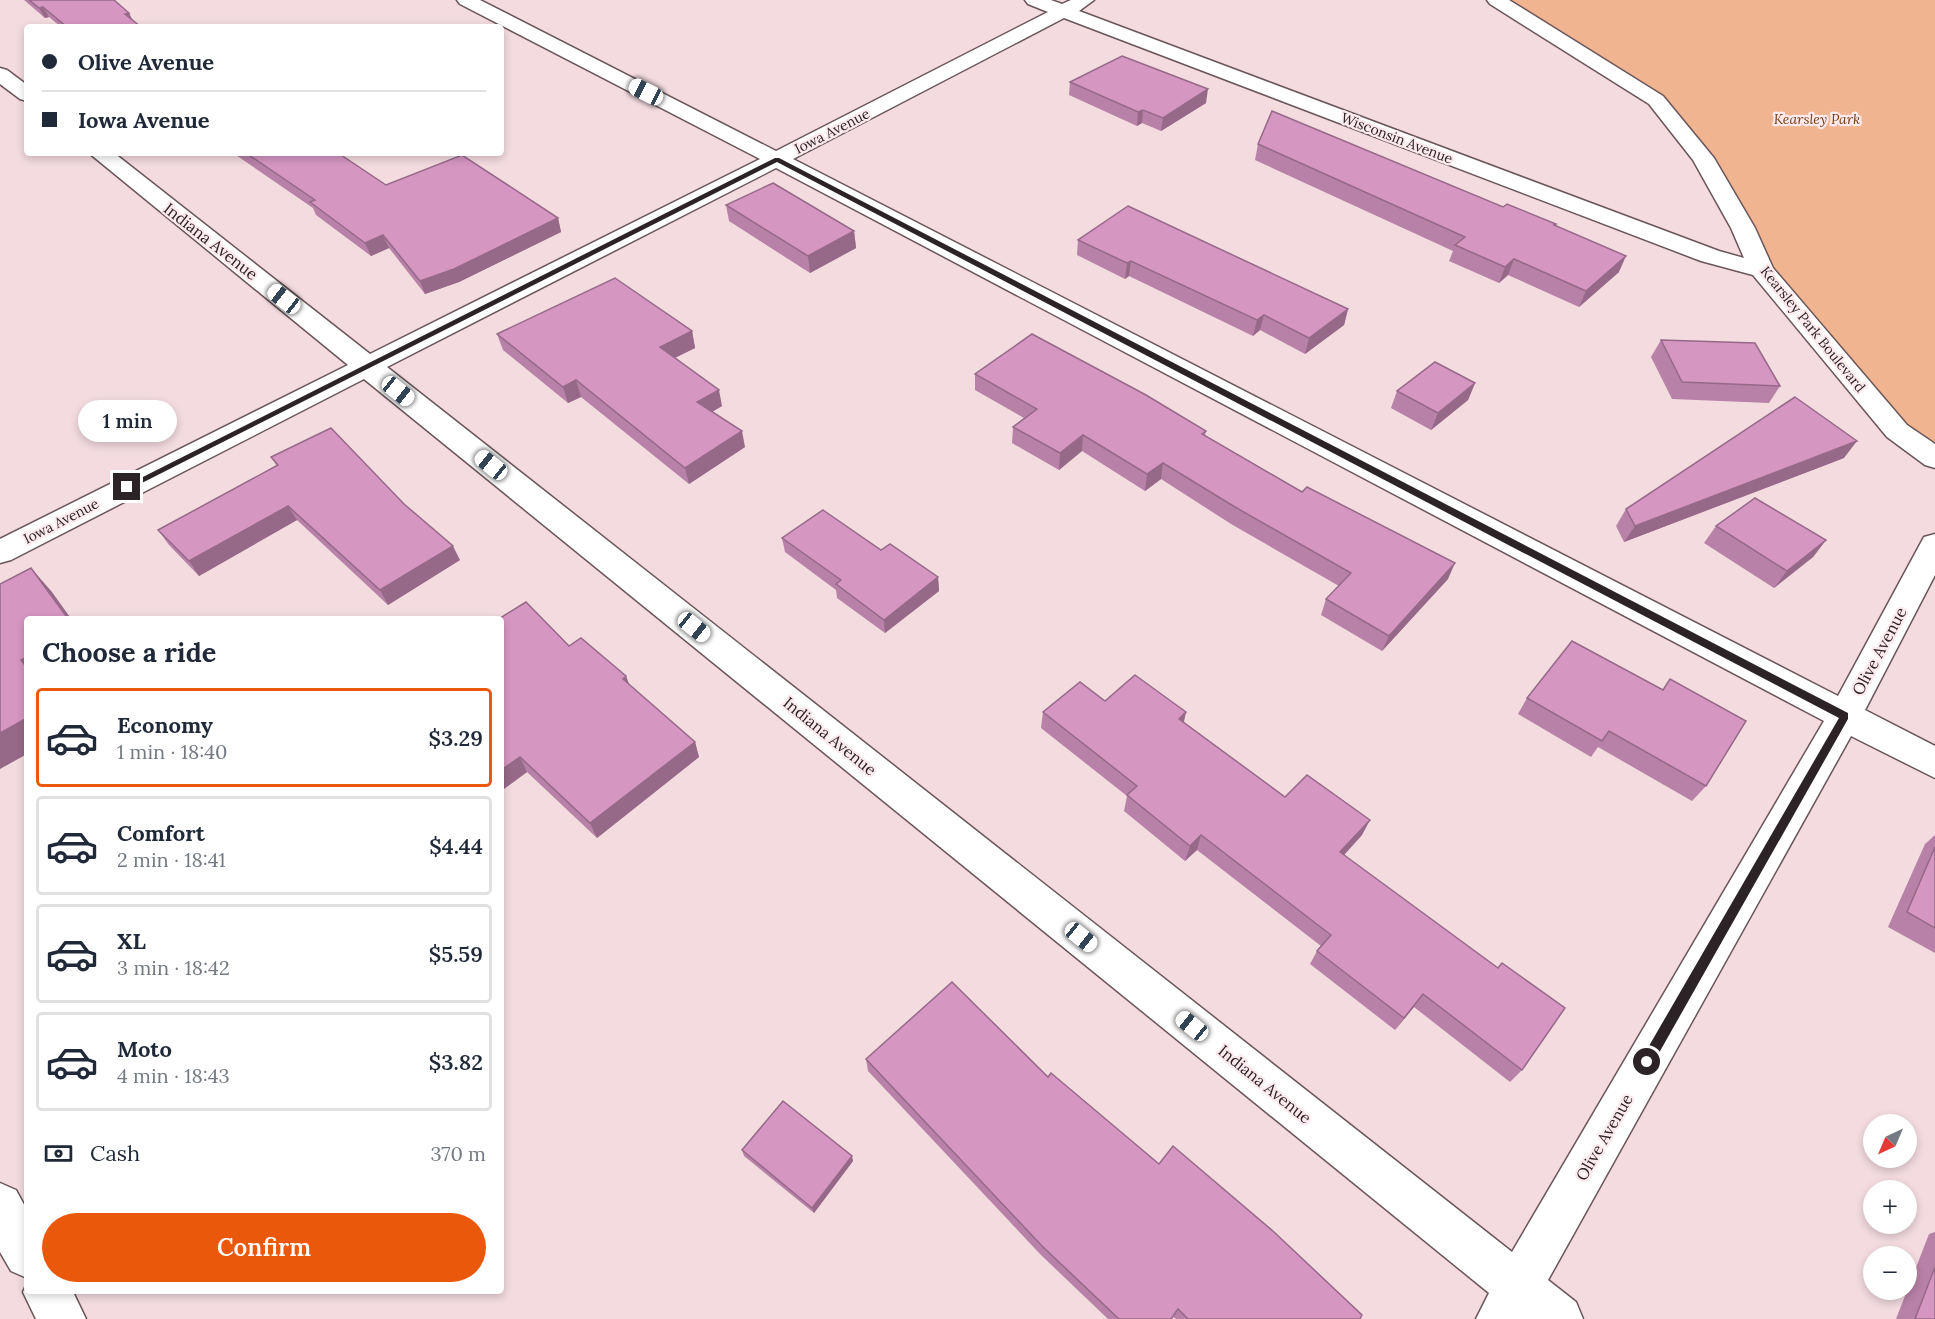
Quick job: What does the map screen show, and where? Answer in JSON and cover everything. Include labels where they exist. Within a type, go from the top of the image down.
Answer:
[{"type":"street","points":[[466,0],[777,159],[1935,763]]},
{"type":"street","name":"Wisconsin Avenue","points":[[1034,0],[1710,256],[1762,270]]},
{"type":"street","name":"Iowa Avenue","points":[[0,552],[777,159],[1085,0]]},
{"type":"street","name":"Kearsley Park Boulevard","points":[[1496,0],[1656,100],[1703,158],[1743,228],[1762,270],[1897,431],[1935,458]]},
{"type":"street","points":[[0,74],[24,93]]},
{"type":"street","name":"Indiana Avenue","points":[[104,156],[1559,1319]]},
{"type":"street","name":"Olive Avenue","points":[[1500,1319],[1845,716],[1935,545]]},
{"type":"street","points":[[0,1206],[24,1250]]},
{"type":"street","points":[[48,1294],[62,1319]]},
{"type":"green space","name":"Kearsley Park","points":[[1496,0],[1935,0],[1935,458],[1762,270],[1656,100]]},
{"type":"building","points":[[29,0],[114,0],[129,13],[125,14],[137,24],[63,24],[43,7],[39,8]]},
{"type":"building","points":[[1122,56],[1208,89],[1163,118],[1143,110],[1138,112],[1070,82]]},
{"type":"building","points":[[1272,111],[1503,207],[1507,204],[1556,224],[1554,225],[1626,256],[1586,291],[1514,259],[1505,267],[1455,245],[1465,237],[1258,144]]},
{"type":"building","points":[[250,156],[342,156],[386,185],[464,156],[558,218],[454,269],[420,281],[383,235],[365,243],[310,202],[315,200]]},
{"type":"building","points":[[773,183],[854,231],[808,256],[726,205]]},
{"type":"building","points":[[1128,206],[1348,309],[1309,338],[1264,315],[1257,320],[1131,261],[1127,263],[1078,240]]},
{"type":"building","points":[[615,278],[692,331],[660,347],[719,390],[697,402],[742,431],[685,468],[576,380],[563,387],[497,334]]},
{"type":"building","points":[[1032,334],[1146,395],[1206,431],[1202,434],[1302,492],[1307,487],[1455,563],[1389,636],[1326,599],[1351,573],[1163,463],[1147,474],[1083,435],[1060,453],[1013,427],[1037,409],[975,374]]},
{"type":"building","points":[[1661,340],[1755,343],[1780,386],[1682,382]]},
{"type":"building","points":[[1435,362],[1475,383],[1438,413],[1397,391]]},
{"type":"building","points":[[1795,397],[1857,441],[1635,526],[1626,509]]},
{"type":"building","points":[[331,428],[404,504],[453,546],[380,590],[288,506],[189,561],[158,530],[278,465],[271,457]]},
{"type":"building","points":[[1755,498],[1826,540],[1787,571],[1716,526]]},
{"type":"building","points":[[823,510],[881,550],[890,544],[938,577],[884,620],[836,584],[841,580],[782,538]]},
{"type":"building","points":[[31,568],[66,616],[24,616],[24,658],[21,660],[24,664],[24,720],[0,733],[0,584]]},
{"type":"building","points":[[526,602],[569,646],[581,638],[626,676],[623,679],[695,742],[590,823],[520,757],[504,768],[503,616]]},
{"type":"building","points":[[1572,641],[1663,690],[1670,679],[1746,721],[1706,786],[1609,731],[1602,741],[1527,698]]},
{"type":"building","points":[[1135,675],[1186,712],[1179,719],[1285,797],[1307,775],[1370,820],[1340,852],[1498,968],[1502,963],[1565,1008],[1522,1070],[1423,994],[1404,1018],[1317,951],[1331,935],[1201,835],[1190,846],[1127,795],[1137,786],[1043,712],[1080,682],[1105,701]]},
{"type":"building","points":[[1935,847],[1935,928],[1907,912]]},
{"type":"building","points":[[952,982],[1048,1077],[1051,1073],[1159,1164],[1173,1146],[1274,1232],[1362,1315],[1360,1319],[1188,1319],[1178,1309],[1171,1319],[1119,1319],[1042,1246],[866,1059]]},
{"type":"building","points":[[783,1101],[852,1156],[812,1208],[742,1150]]},
{"type":"building","points":[[1935,1267],[1935,1319],[1915,1319]]},
{"type":"route","points":[[127,487],[777,159],[1845,716],[1647,1062]]}]
